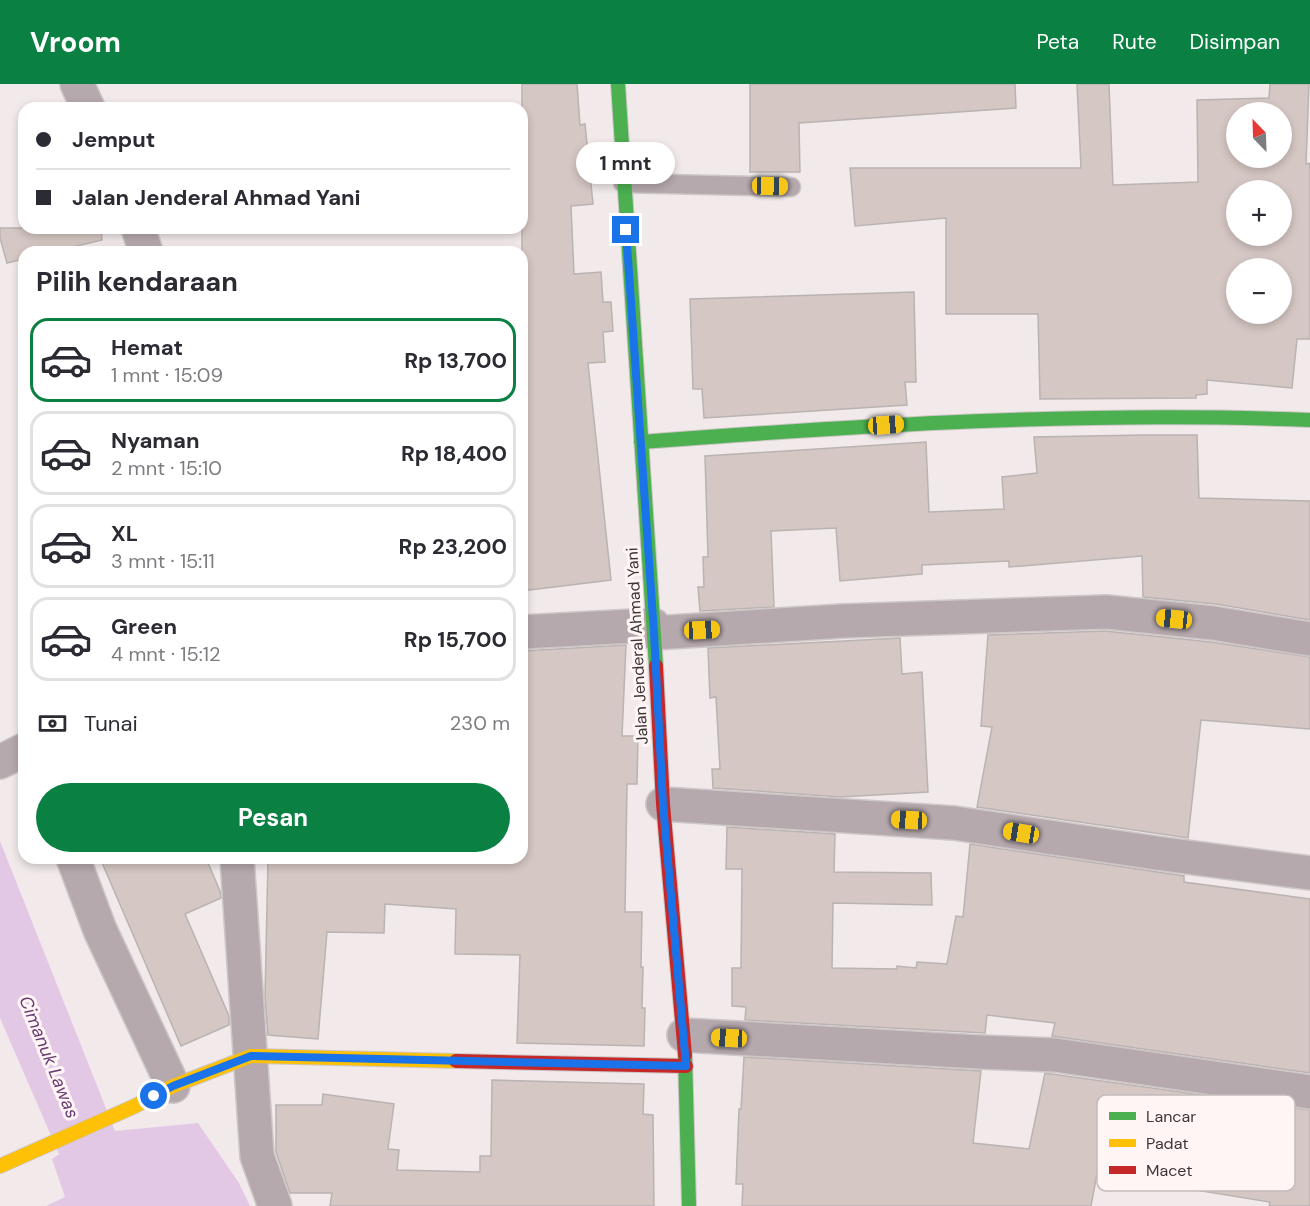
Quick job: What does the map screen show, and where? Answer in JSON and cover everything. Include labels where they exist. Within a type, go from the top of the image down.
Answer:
[{"type":"street","points":[[77,84],[85,102]]},
{"type":"street","name":"Jalan Jenderal Ahmad Yani","points":[[618,84],[654,629],[663,804],[685,1051],[689,1206]]},
{"type":"street","points":[[641,442],[996,418],[1236,416],[1310,420]]},
{"type":"street","points":[[528,632],[1106,612],[1213,623],[1310,639]]},
{"type":"street","points":[[663,804],[954,823],[1310,873]]},
{"type":"street","points":[[75,864],[100,930],[173,1086]]},
{"type":"street","points":[[237,864],[257,1156],[275,1206]]},
{"type":"street","points":[[0,1166],[135,1106],[173,1086],[251,1056],[685,1051],[967,1052],[1055,1055],[1310,1092]]},
{"type":"lane","points":[[623,183],[791,187]]},
{"type":"water","name":"Cimanuk Lawas","points":[[0,841],[115,1131],[198,1123],[239,1183],[250,1206],[46,1206],[65,1197],[52,1159],[59,1154],[0,1018]]},
{"type":"building","points":[[522,84],[577,84],[580,125],[585,124],[593,204],[571,206],[574,274],[601,272],[603,302],[611,302],[613,331],[603,332],[605,362],[588,363],[611,580],[528,590],[528,246],[522,246],[522,234],[528,234],[528,102],[522,102]]},
{"type":"building","points":[[750,84],[1015,84],[1016,108],[799,123],[800,172],[750,172]]},
{"type":"building","points":[[1077,84],[1109,84],[1113,185],[1198,182],[1197,100],[1269,98],[1270,84],[1309,84],[1306,164],[1310,163],[1310,339],[1297,339],[1292,388],[1207,380],[1207,394],[1196,395],[1196,398],[1040,399],[1038,314],[946,314],[946,218],[855,226],[850,168],[1081,168]]},
{"type":"building","points":[[0,228],[18,228],[18,234],[102,234],[102,240],[77,246],[18,246],[18,260],[7,263],[0,238]]},
{"type":"building","points":[[914,292],[916,382],[905,382],[907,405],[704,418],[702,389],[693,389],[690,299]]},
{"type":"building","points":[[1197,435],[1199,498],[1310,501],[1310,620],[1216,604],[1143,597],[1142,556],[1009,567],[1009,561],[922,565],[922,574],[840,581],[836,528],[771,531],[774,607],[700,611],[698,587],[704,587],[703,557],[708,557],[705,456],[926,442],[929,512],[1004,509],[1002,477],[1037,473],[1034,437]]},
{"type":"building","points":[[1105,631],[1211,642],[1310,657],[1310,729],[1201,720],[1188,838],[977,807],[992,727],[981,726],[988,635]]},
{"type":"building","points":[[900,638],[902,674],[922,672],[928,792],[840,797],[713,788],[712,769],[720,769],[716,697],[710,698],[708,648]]},
{"type":"building","points":[[626,645],[622,736],[638,736],[637,784],[627,784],[625,912],[642,912],[641,967],[643,967],[642,1008],[645,1008],[644,1046],[517,1043],[520,955],[455,954],[456,909],[385,904],[384,933],[327,932],[318,1039],[268,1035],[265,998],[268,864],[528,864],[528,651]]},
{"type":"building","points":[[727,827],[835,834],[834,872],[931,873],[932,905],[833,903],[832,968],[897,969],[897,966],[916,968],[917,962],[947,964],[956,916],[963,917],[970,844],[1184,876],[1184,882],[1310,899],[1310,1073],[1052,1036],[1055,1023],[987,1015],[985,1033],[745,1020],[746,1007],[732,1006],[732,968],[741,968],[742,869],[726,869]]},
{"type":"building","points":[[103,864],[209,864],[221,898],[185,914],[229,1016],[229,1025],[181,1046]]},
{"type":"building","points":[[744,1057],[981,1071],[973,1143],[1029,1149],[1045,1073],[1203,1095],[1097,1095],[1097,1174],[1091,1206],[742,1206],[743,1184],[736,1184],[739,1109],[741,1109]]},
{"type":"building","points":[[492,1080],[644,1084],[643,1114],[653,1115],[654,1206],[330,1206],[332,1193],[290,1193],[276,1152],[276,1105],[322,1105],[323,1094],[394,1104],[388,1149],[399,1150],[397,1170],[480,1172],[480,1156],[491,1156]]},
{"type":"building","points":[[1295,1108],[1310,1110],[1310,1206],[1269,1206],[1270,1202],[1202,1191],[1295,1191]]},
{"type":"traffic: fast","points":[[618,84],[656,666]]},
{"type":"traffic: fast","points":[[641,442],[975,421],[1142,417],[1310,420]]},
{"type":"traffic: fast","points":[[685,1055],[689,1206]]},
{"type":"traffic: slow","points":[[0,1166],[135,1106],[173,1086],[251,1056],[456,1061]]},
{"type":"traffic: jam","points":[[656,666],[663,804],[685,1055]]},
{"type":"traffic: jam","points":[[456,1061],[686,1066]]},
{"type":"route","points":[[154,1096],[173,1086],[251,1056],[686,1066],[663,804],[654,633],[626,230]]}]
